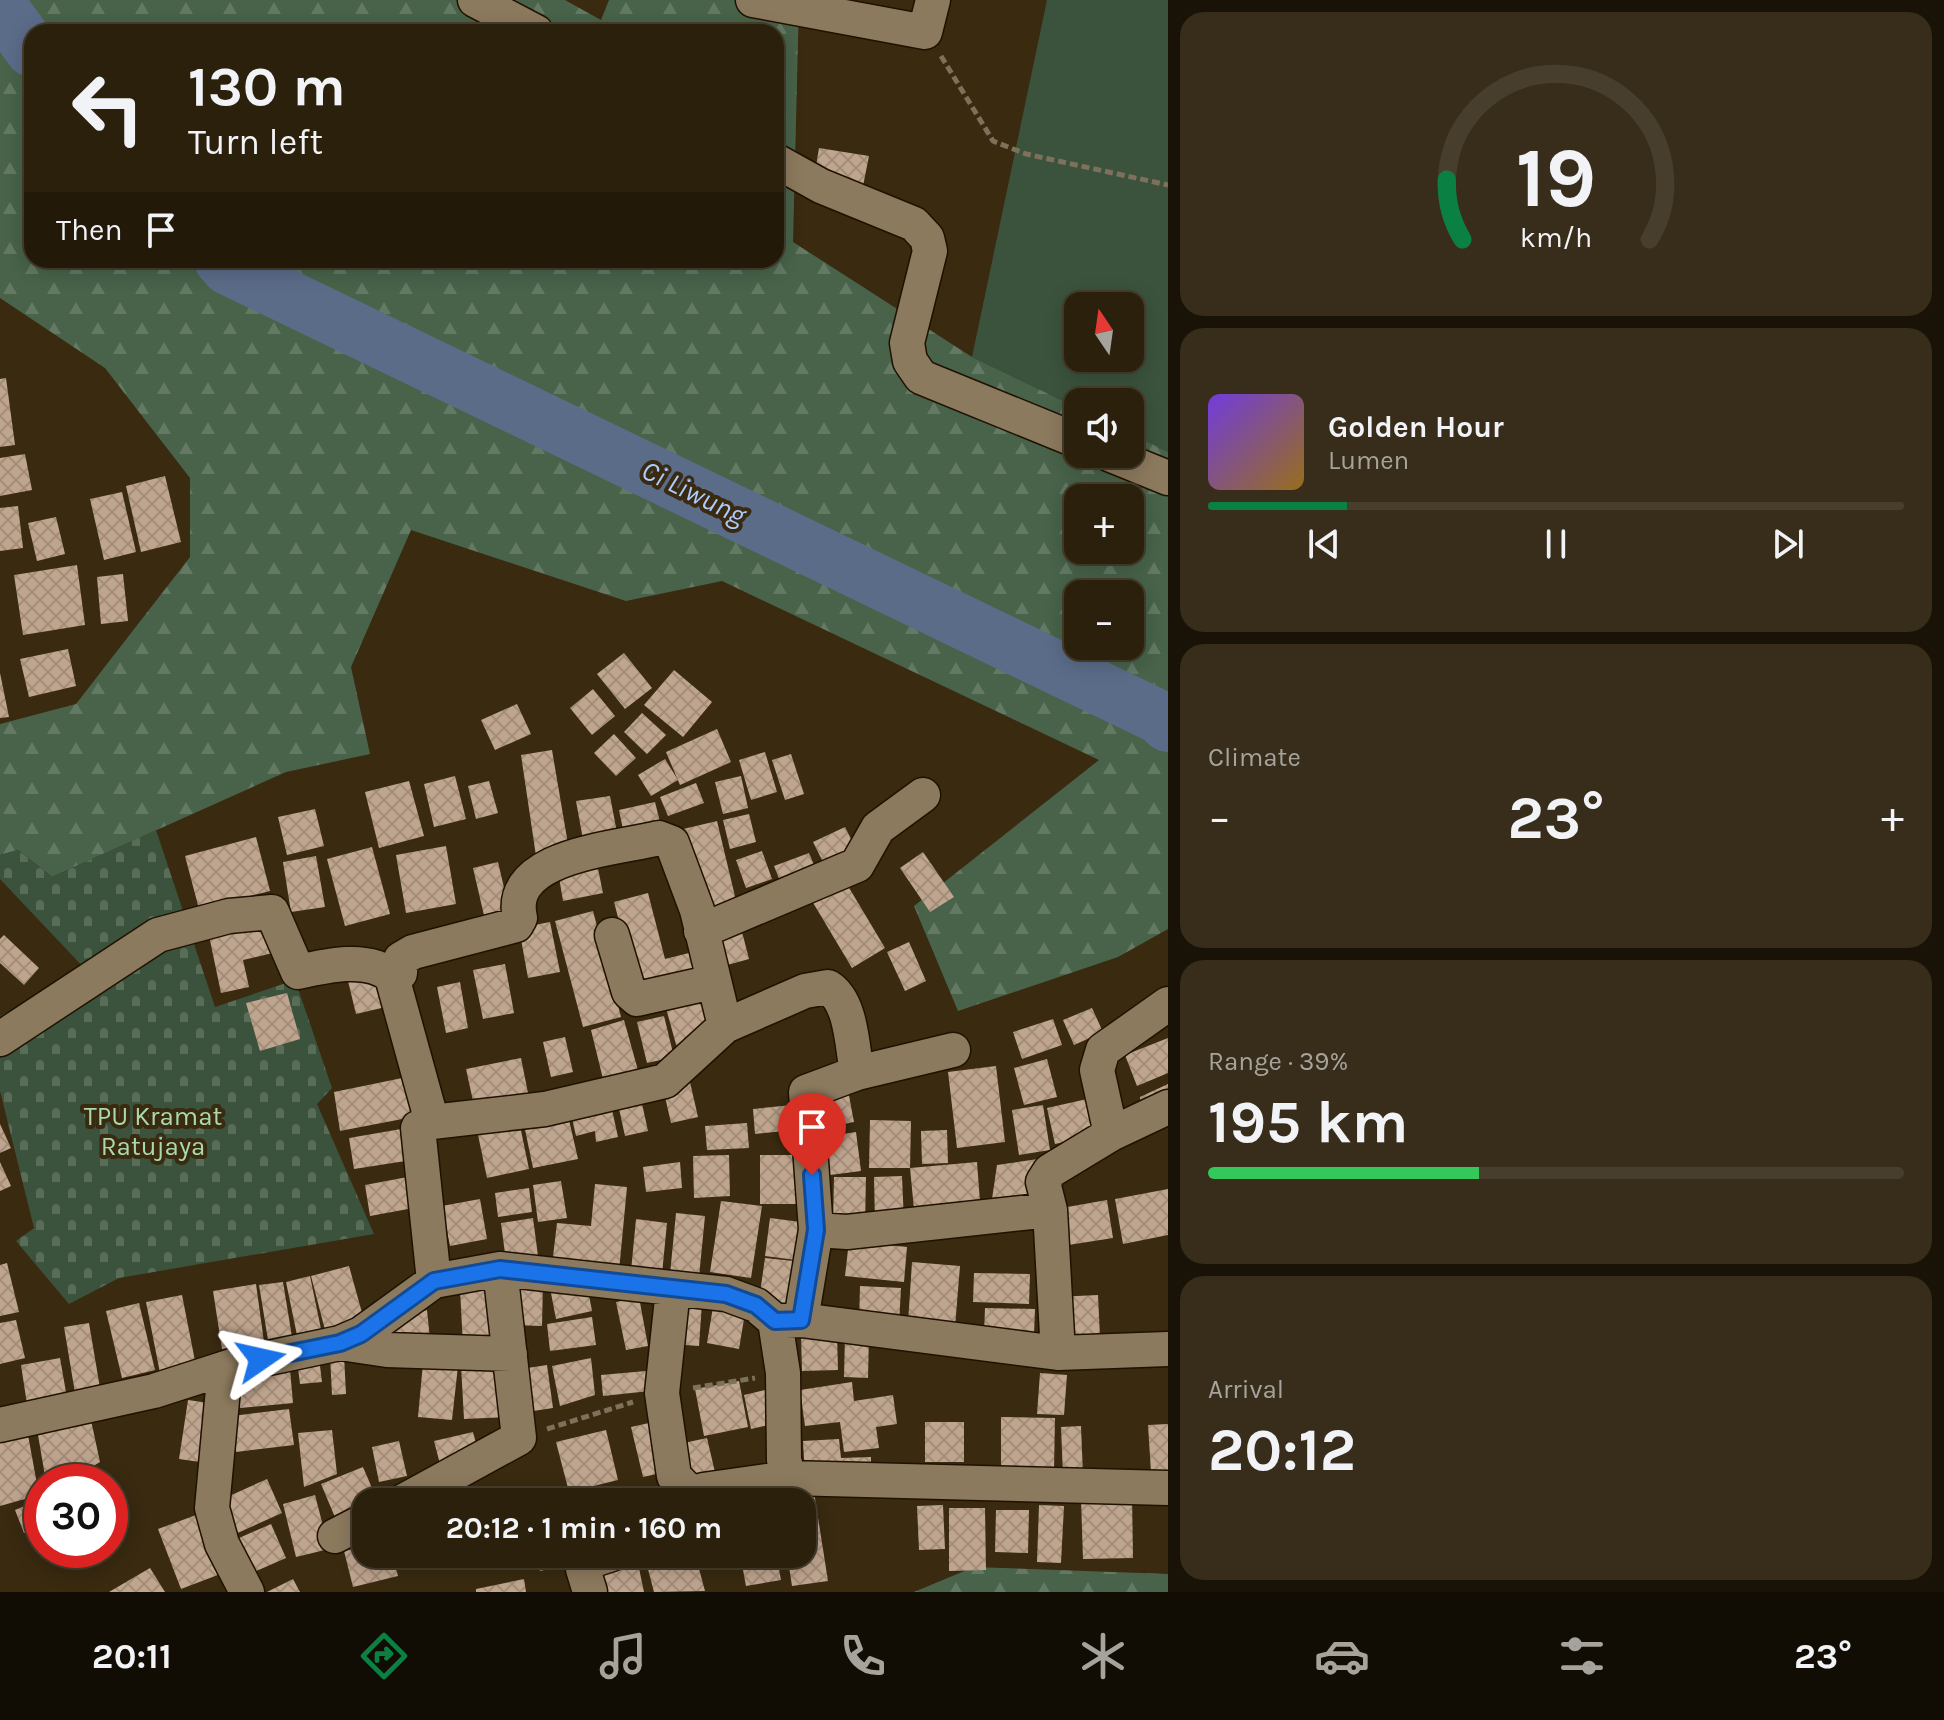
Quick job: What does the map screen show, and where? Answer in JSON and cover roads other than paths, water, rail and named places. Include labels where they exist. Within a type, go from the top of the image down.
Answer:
[{"type":"street","points":[[475,0],[521,24]]},
{"type":"street","points":[[753,0],[757,4],[929,16]]},
{"type":"street","points":[[784,165],[821,186],[914,224],[927,238],[930,251],[907,343],[910,361],[921,377],[1064,435]]},
{"type":"street","points":[[1143,468],[1168,478]]},
{"type":"street","points":[[701,931],[857,865],[878,828],[923,795]]},
{"type":"street","points":[[392,977],[400,973],[401,959],[413,952],[516,925],[520,918],[516,904],[519,891],[537,871],[571,858],[659,838],[672,843],[697,910],[725,1026]]},
{"type":"street","points":[[0,1039],[158,935],[229,916],[272,912],[298,972],[349,964],[376,968],[392,977],[432,1122]]},
{"type":"street","points":[[612,935],[629,992],[637,999],[713,982]]},
{"type":"street","points":[[434,1281],[416,1135],[418,1128],[432,1122],[545,1109],[665,1081],[725,1026],[805,991],[828,987],[838,993],[846,1014],[857,1073]]},
{"type":"street","points":[[1111,1134],[1097,1070],[1103,1050],[1168,1004]]},
{"type":"street","points":[[789,1478],[784,1460],[783,1373],[788,1320],[816,1230],[806,1092],[857,1073],[953,1050]]},
{"type":"street","points":[[1058,1353],[1050,1210],[1043,1182],[1050,1171],[1111,1134],[1168,1107]]},
{"type":"street","points":[[816,1230],[847,1232],[1050,1210]]},
{"type":"street","points":[[428,1488],[519,1438],[500,1269]]},
{"type":"street","points":[[0,1425],[139,1395],[225,1368],[340,1343],[361,1334],[434,1281],[500,1269],[726,1294],[788,1320],[1058,1353],[1168,1349]]},
{"type":"street","points":[[673,1289],[662,1393],[674,1476],[686,1488]]},
{"type":"street","points":[[340,1343],[387,1350],[510,1354]]},
{"type":"street","points":[[225,1368],[212,1508],[240,1589]]},
{"type":"street","points":[[717,1488],[789,1478],[1168,1488]]},
{"type":"street","points":[[335,1536],[352,1527]]},
{"type":"waterway","name":"Ci Liwung","points":[[0,6],[24,39]]},
{"type":"waterway","name":"Ci Liwung","points":[[228,268],[1159,717],[1168,725]]},
{"type":"park label","name":"TPU Kramat Ratujaya","points":[[153,1131]]}]
